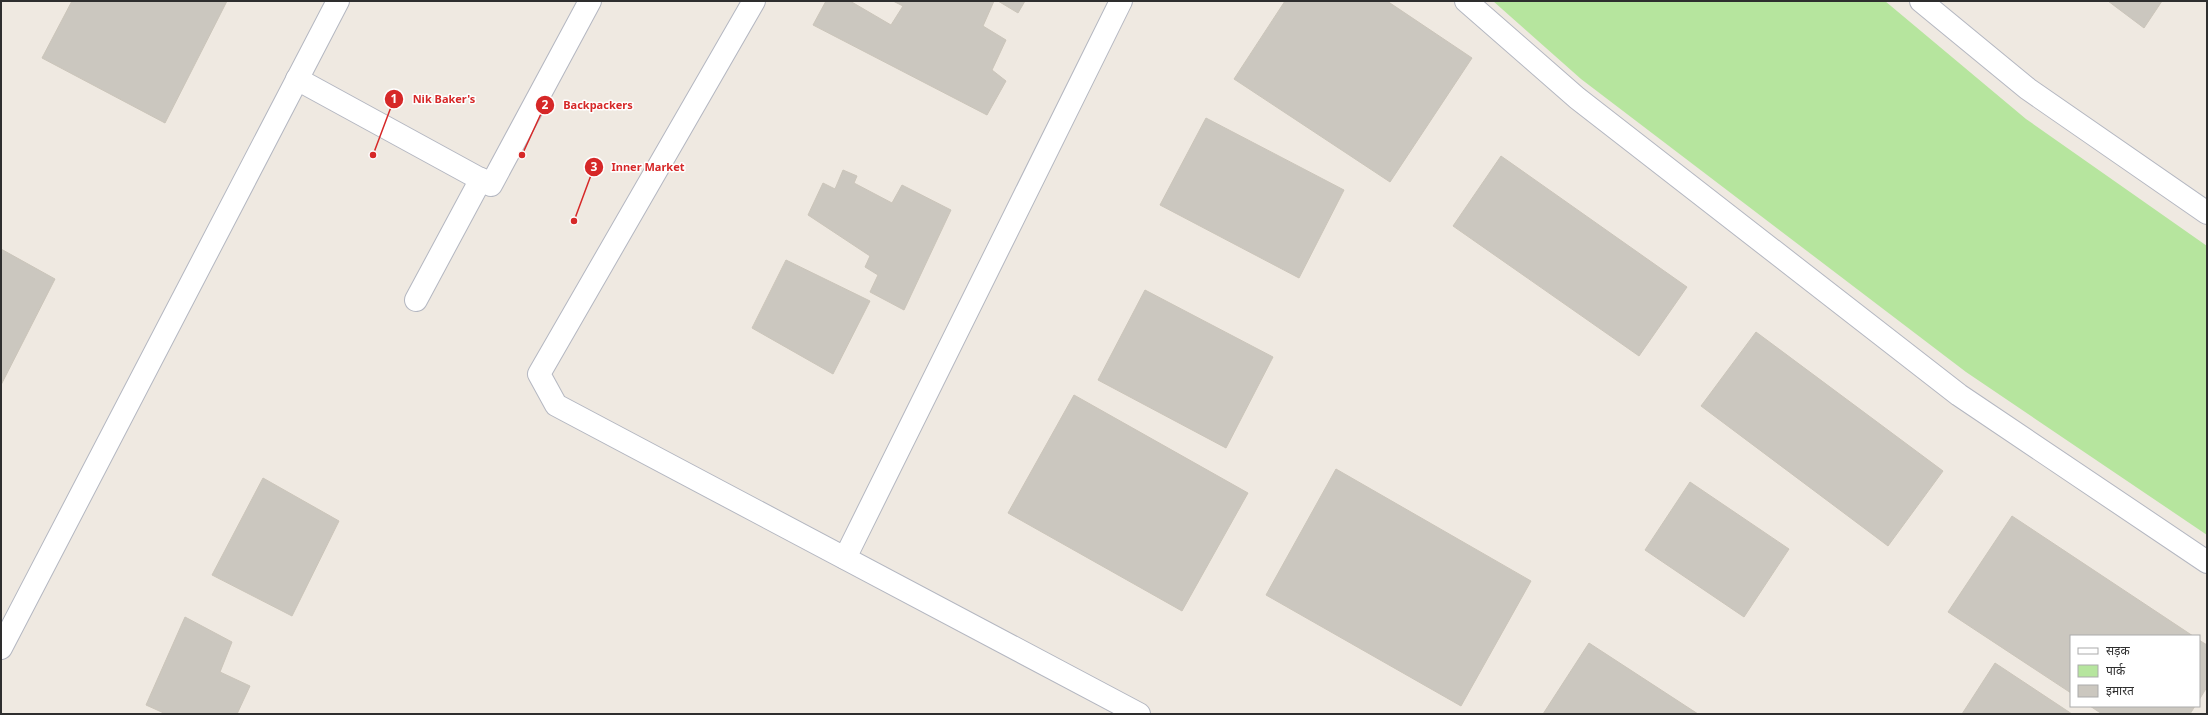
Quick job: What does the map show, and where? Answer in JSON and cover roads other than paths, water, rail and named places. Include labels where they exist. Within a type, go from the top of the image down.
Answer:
[{"type":"street","points":[[1,648],[338,1]]},
{"type":"street","points":[[297,79],[491,185],[590,1]]},
{"type":"street","points":[[754,1],[539,374],[556,405],[1139,714]]},
{"type":"street","points":[[845,558],[1121,1]]},
{"type":"street","points":[[1466,1],[1578,98],[1959,395],[2207,562]]},
{"type":"street","points":[[1921,1],[2028,89],[2207,213]]},
{"type":"street","points":[[416,300],[481,179]]},
{"type":"place","name":"Nik Baker's","points":[[373,155]]},
{"type":"place","name":"Backpackers","points":[[522,155]]},
{"type":"place","name":"Inner Market","points":[[574,221]]}]
